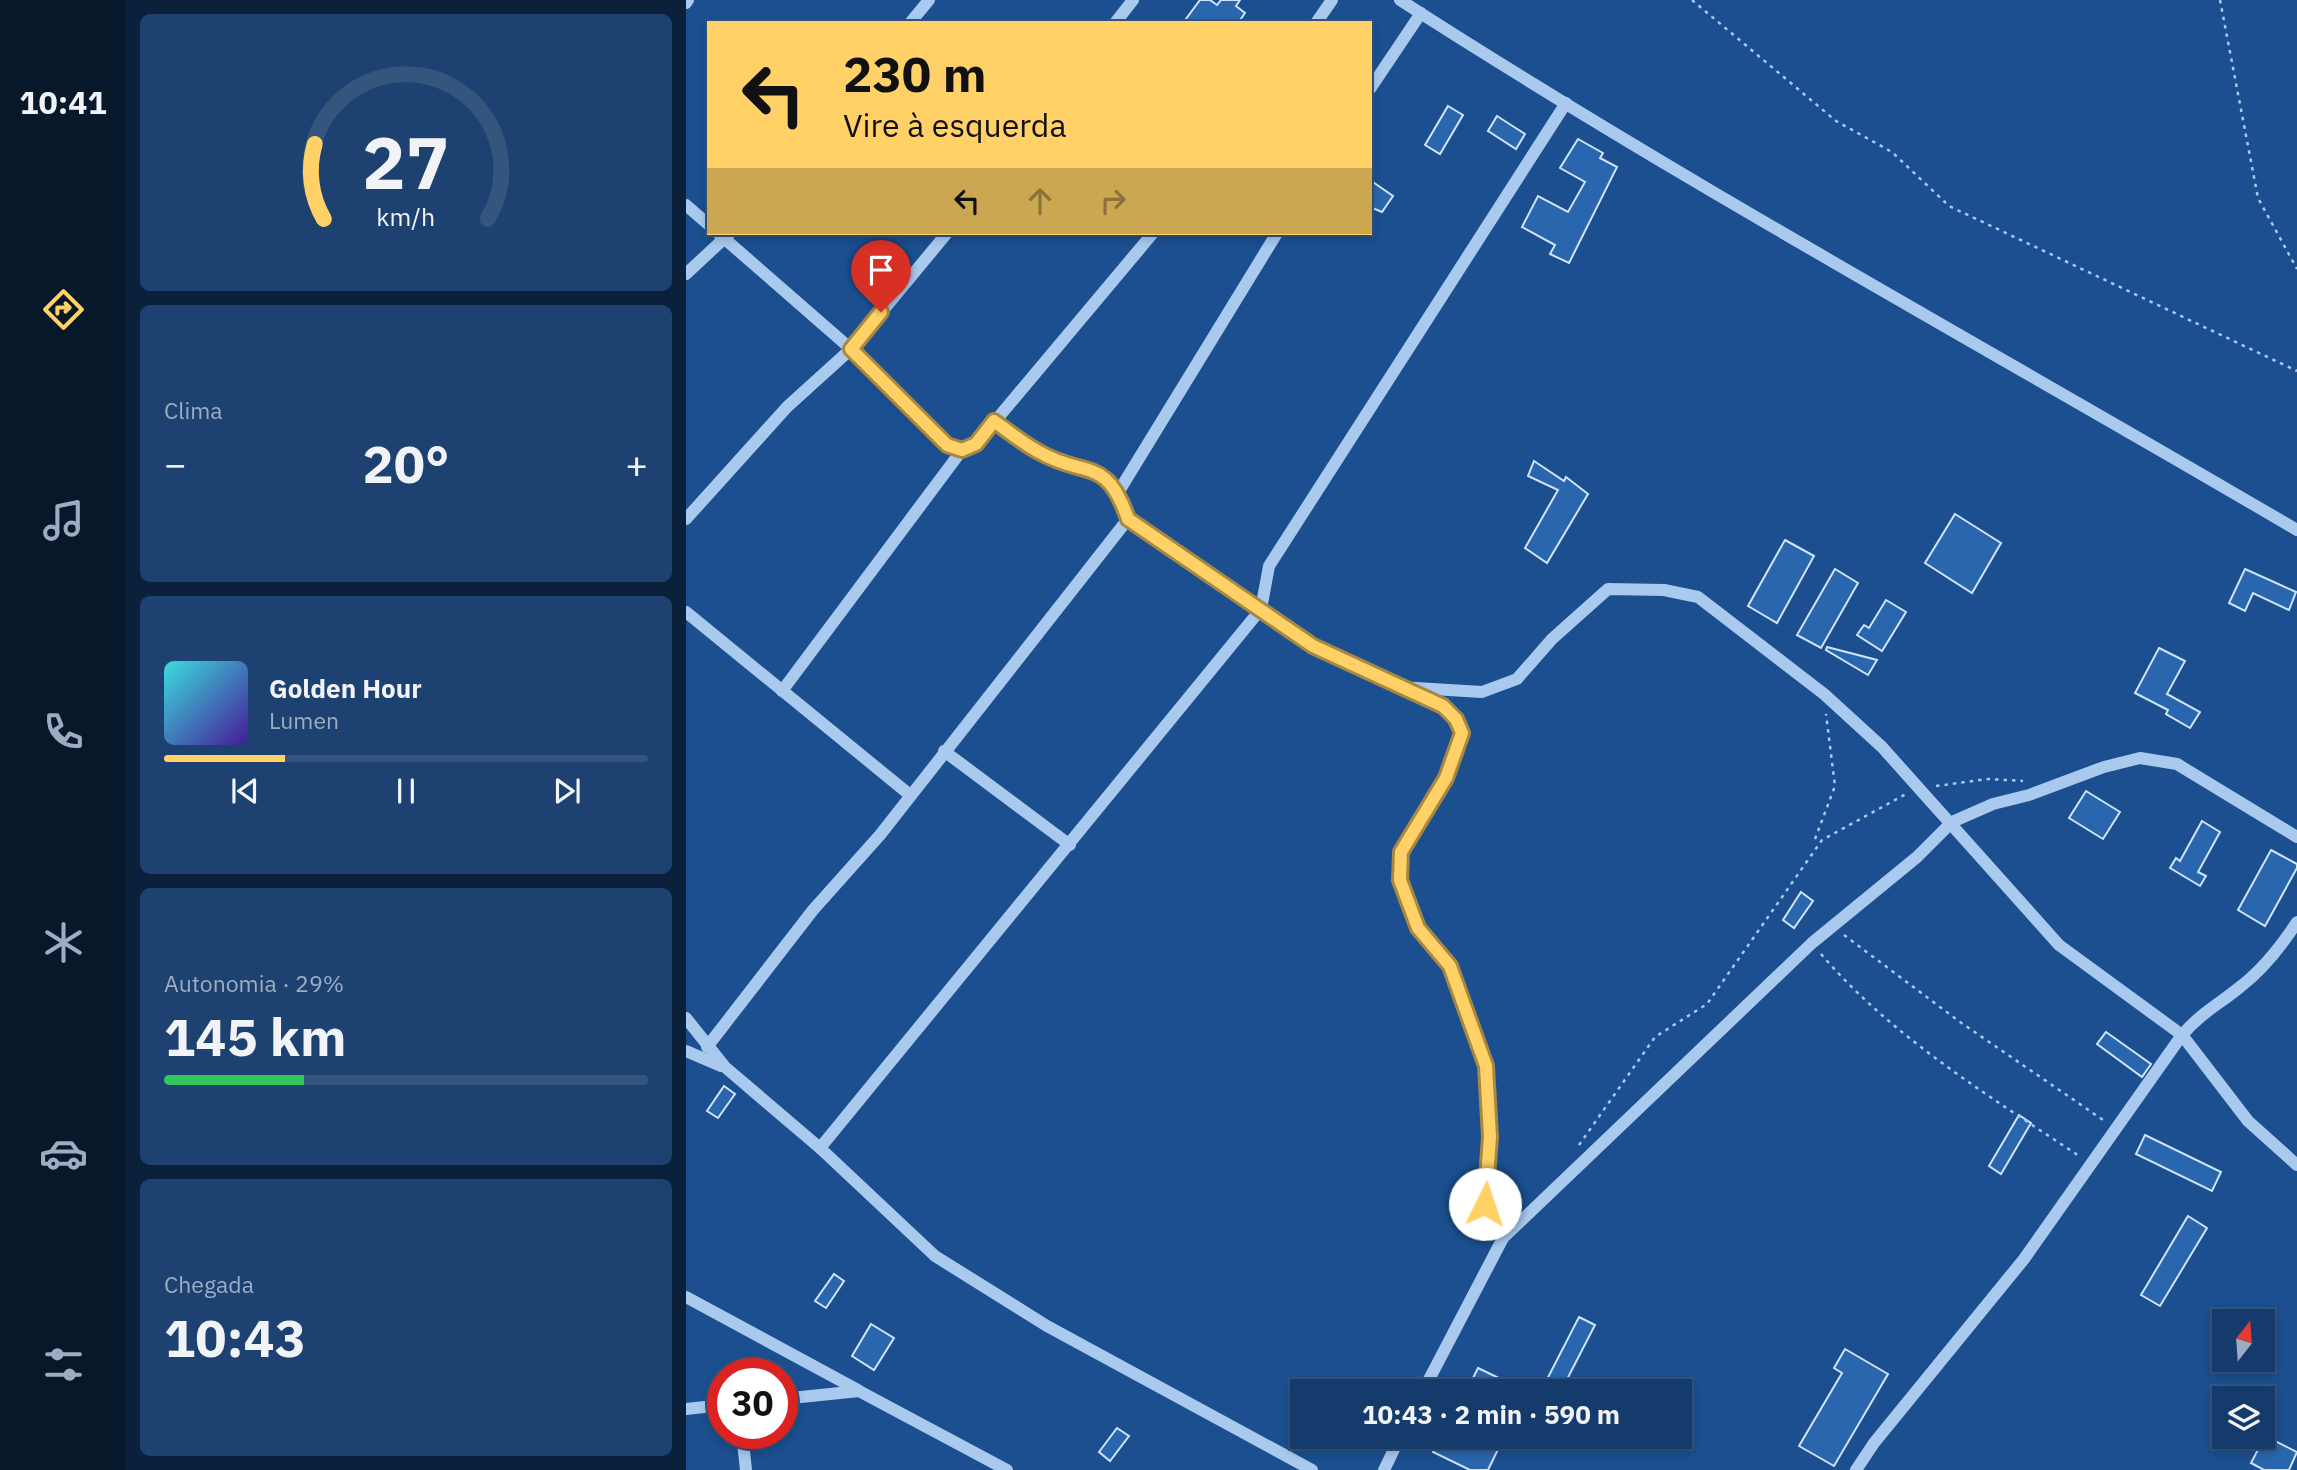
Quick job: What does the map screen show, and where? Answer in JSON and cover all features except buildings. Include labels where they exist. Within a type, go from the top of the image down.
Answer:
[{"type":"street","points":[[912,21],[929,0]]},
{"type":"street","points":[[1117,21],[1133,0]]},
{"type":"street","points":[[1317,21],[1332,0]]},
{"type":"street","points":[[1400,0],[1818,255],[1993,352],[2297,530]]},
{"type":"street","points":[[1372,86],[1421,13]]},
{"type":"street","points":[[820,1148],[1261,609],[1269,566],[1566,103]]},
{"type":"street","points":[[686,205],[707,223]]},
{"type":"street","points":[[686,274],[725,235],[851,349],[934,435],[947,445],[962,450]]},
{"type":"street","points":[[686,519],[787,407],[851,349],[945,235]]},
{"type":"street","points":[[782,691],[962,450],[976,444],[1151,235]]},
{"type":"street","points":[[1119,491],[1276,235]]},
{"type":"street","points":[[994,421],[1040,453],[1100,474],[1119,491],[1128,519],[1313,646],[1443,706],[1456,719],[1462,733],[1446,778],[1401,852],[1400,880],[1418,928],[1450,966],[1486,1066],[1490,1137],[1485,1204],[1503,1238]]},
{"type":"street","points":[[707,1046],[813,910],[880,835],[1128,519]]},
{"type":"street","points":[[1399,688],[1482,692],[1517,679],[1552,639],[1608,589],[1664,590],[1698,597],[1824,694],[1882,747],[1952,822],[2059,945],[2182,1035],[2248,1121],[2297,1165]]},
{"type":"street","points":[[686,612],[910,795]]},
{"type":"street","points":[[944,751],[1070,845]]},
{"type":"street","points":[[1429,1379],[1503,1238],[1812,943],[1917,857],[1952,822],[1993,804],[2029,795],[2058,783],[2140,758],[2177,764],[2297,836]]},
{"type":"street","points":[[1856,1470],[1874,1443],[2024,1259],[2182,1035],[2200,1014],[2241,986],[2284,943],[2297,922]]},
{"type":"street","points":[[686,1018],[725,1068],[820,1148],[935,1256],[1047,1326],[1312,1470]]},
{"type":"street","points":[[686,1051],[725,1068]]},
{"type":"street","points":[[686,1297],[1007,1470]]},
{"type":"street","points":[[798,1397],[859,1391]]},
{"type":"street","points":[[686,1409],[707,1407]]},
{"type":"street","points":[[743,1449],[746,1470]]},
{"type":"street","points":[[1384,1470],[1395,1449]]},
{"type":"path","points":[[1692,0],[1836,121],[1892,152],[1949,206],[2297,371]]},
{"type":"path","points":[[2220,0],[2258,198],[2297,269]]},
{"type":"path","points":[[1815,839],[1835,786],[1824,694]]},
{"type":"path","points":[[1574,1151],[1655,1037],[1707,1004],[1822,840],[1920,788],[1988,779],[2058,783]]},
{"type":"path","points":[[1833,926],[1961,1022],[2117,1129]]},
{"type":"path","points":[[1812,943],[1844,981],[1949,1069],[2092,1165]]},
{"type":"route","points":[[881,312],[851,349],[934,435],[947,445],[962,450],[976,444],[994,421],[1040,453],[1100,474],[1119,491],[1128,519],[1313,646],[1422,699],[1443,706],[1456,719],[1462,733],[1446,778],[1401,852],[1400,880],[1418,928],[1450,966],[1486,1066],[1490,1137],[1485,1204]]}]
